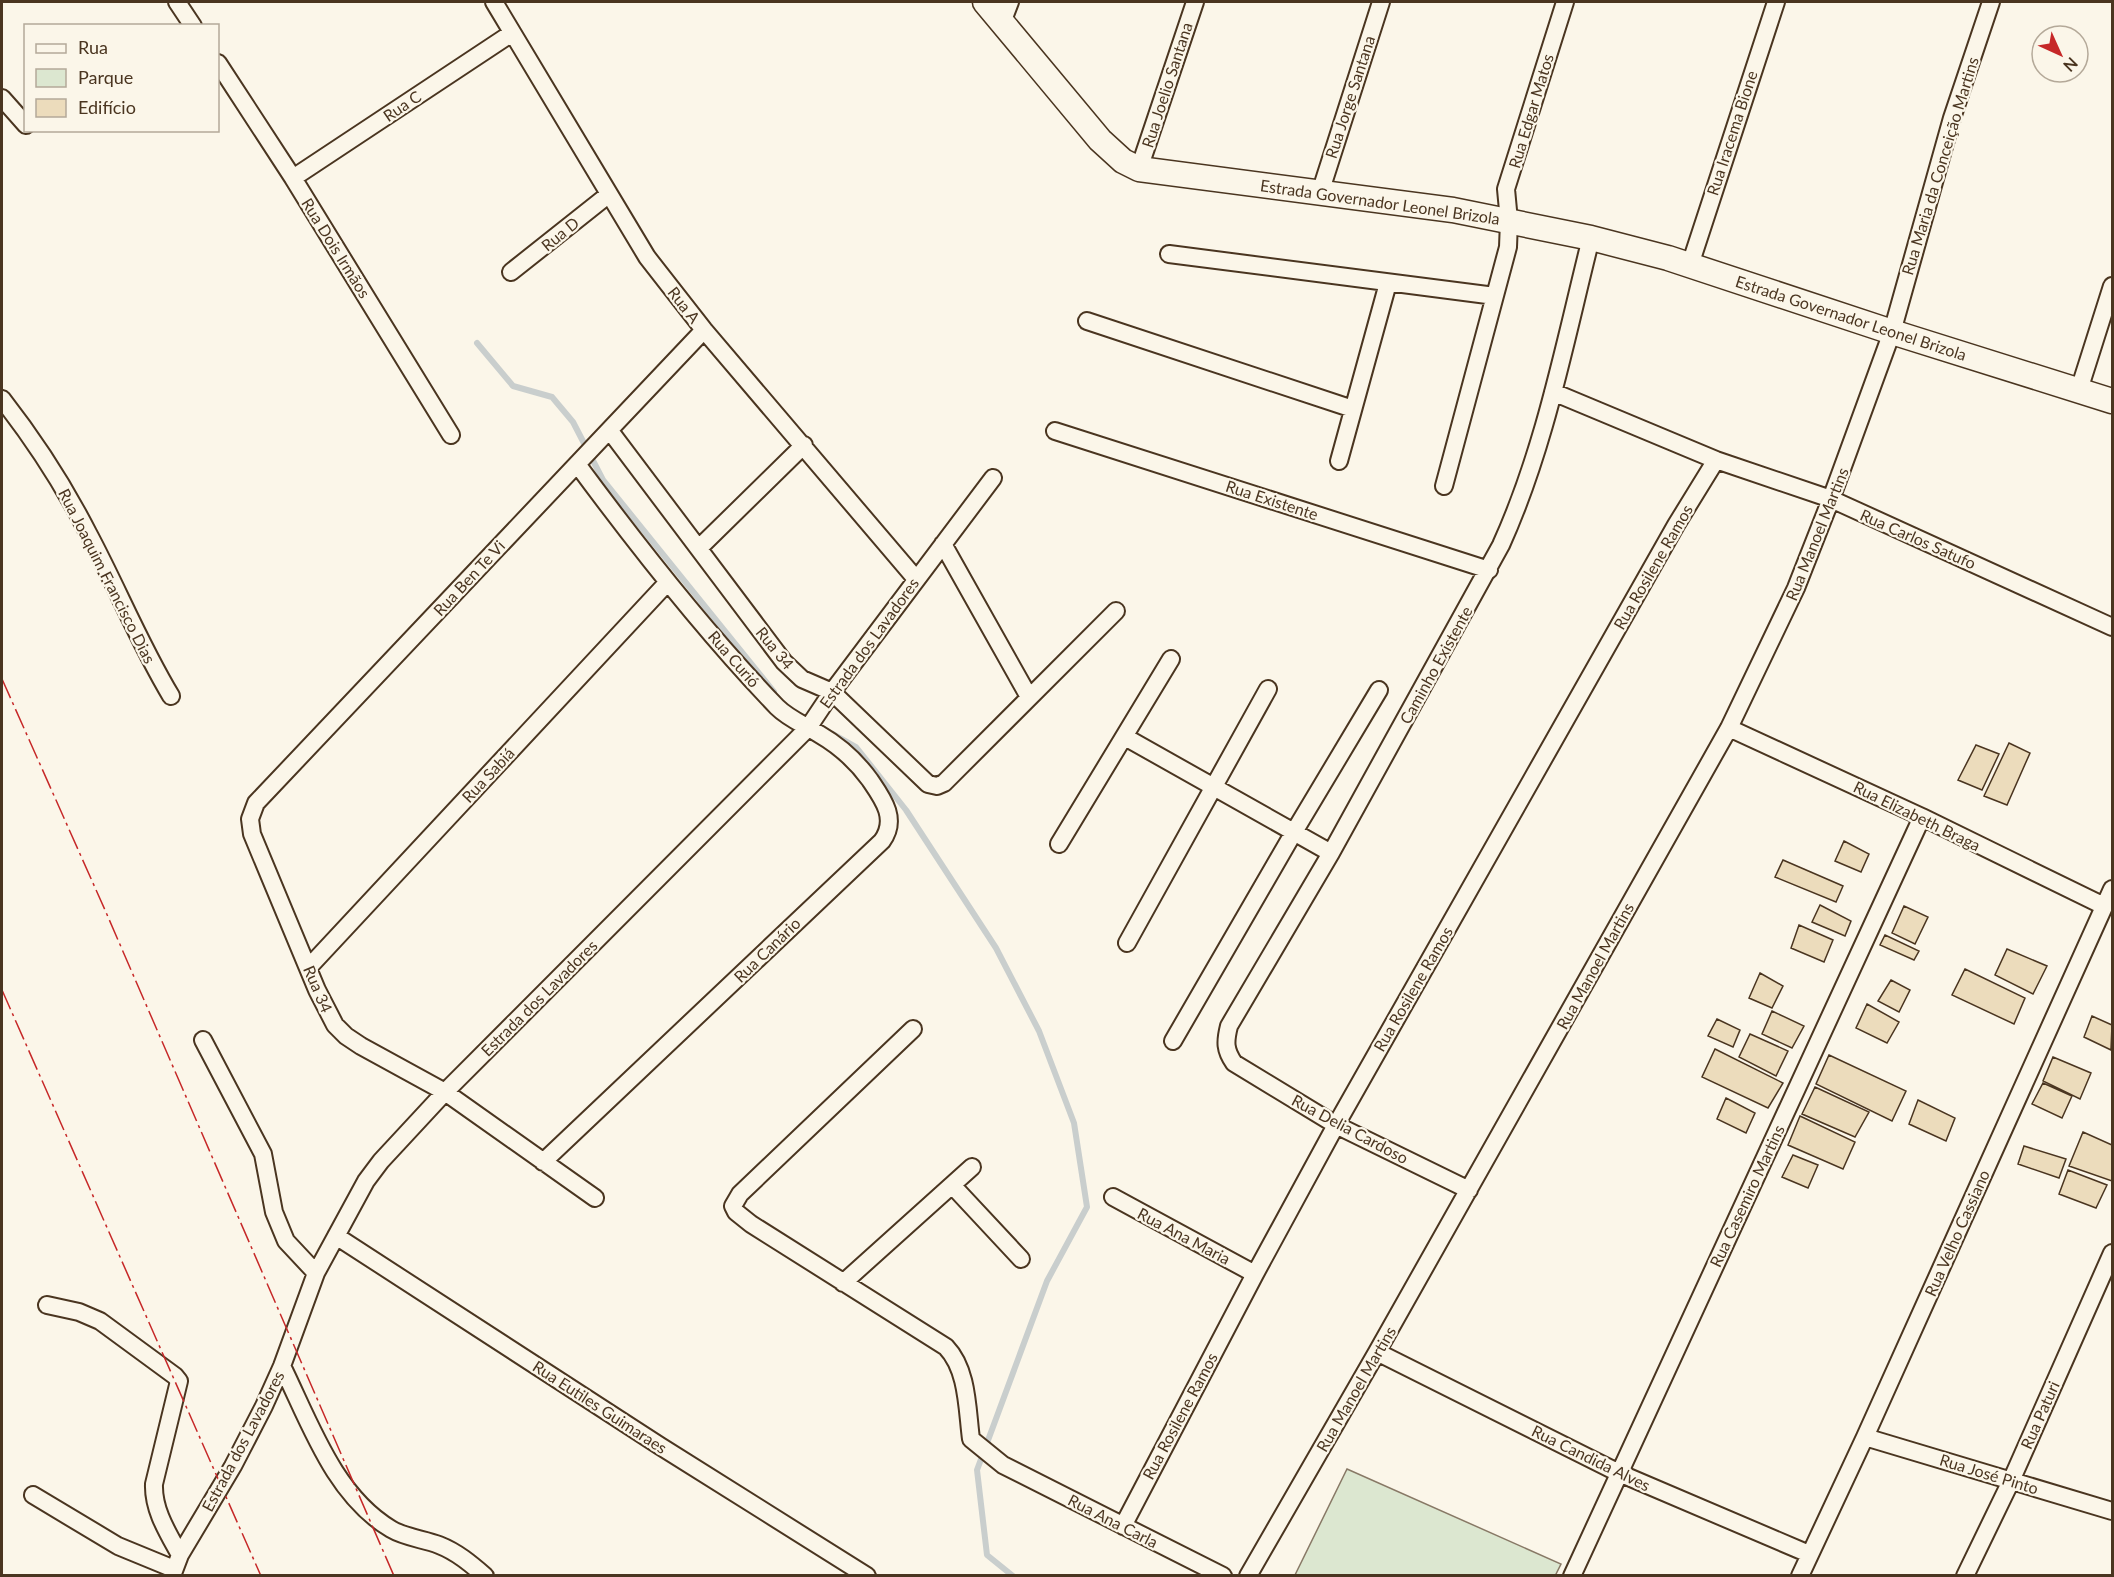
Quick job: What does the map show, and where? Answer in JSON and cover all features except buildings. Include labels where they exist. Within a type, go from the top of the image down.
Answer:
[{"type":"main road","name":"Estrada Governador Leonel Brizola","points":[[984,2],[1006,12],[1100,140],[1123,161],[1139,169],[1453,210],[1590,238],[1690,265],[1892,332],[2112,401]]},
{"type":"street","points":[[177,2],[192,24]]},
{"type":"street","name":"Rua A","points":[[494,2],[647,257],[704,330],[916,579]]},
{"type":"street","name":"Rua Joelio Santana","points":[[1139,169],[1195,2]]},
{"type":"street","name":"Rua Jorge Santana","points":[[1320,193],[1381,2]]},
{"type":"street","name":"Rua Edgar Matos","points":[[1444,486],[1508,247],[1509,221],[1506,189],[1565,2]]},
{"type":"street","name":"Rua Iracema Bione","points":[[1690,265],[1776,2]]},
{"type":"street","name":"Rua Maria da Conceição Martins","points":[[1892,332],[1952,118],[1991,2]]},
{"type":"street","name":"Rua C","points":[[292,178],[512,33]]},
{"type":"street","name":"Rua Dois Irmãos","points":[[219,65],[451,435]]},
{"type":"street","points":[[2,98],[24,123]]},
{"type":"street","name":"Rua D","points":[[511,272],[608,195]]},
{"type":"street","name":"Caminho Existente","points":[[1234,1063],[1226,1051],[1229,1026],[1331,853],[1489,570],[1518,504],[1553,392],[1590,238]]},
{"type":"street","points":[[1168,254],[1495,296]]},
{"type":"street","points":[[1339,461],[1388,284]]},
{"type":"street","points":[[2079,390],[2112,286]]},
{"type":"street","points":[[1087,321],[1353,409]]},
{"type":"street","name":"Rua Ben Te Vi","points":[[252,834],[250,819],[256,803],[704,330]]},
{"type":"street","name":"Rua Manoel Martins","points":[[1248,1575],[1469,1190],[1729,728],[1796,588],[1892,332]]},
{"type":"street","name":"Rua Carlos Satufo","points":[[1553,392],[1716,460],[1831,499],[2112,627]]},
{"type":"street","name":"Rua Joaquim Francisco Dias","points":[[2,399],[59,483],[89,533],[151,663],[171,696]]},
{"type":"street","name":"Rua Existente","points":[[1055,431],[1489,570]]},
{"type":"street","name":"Rua 34","points":[[606,435],[699,548],[784,662],[933,786],[944,783],[1116,610]]},
{"type":"street","points":[[699,548],[804,445]]},
{"type":"street","name":"Rua Rosilene Ramos","points":[[1123,1526],[1336,1125],[1676,525],[1716,460]]},
{"type":"street","points":[[580,461],[667,583]]},
{"type":"street","name":"Estrada dos Lavadores","points":[[175,1566],[233,1466],[282,1366],[316,1273],[366,1181],[445,1092],[809,725],[993,478]]},
{"type":"street","points":[[943,544],[1029,696]]},
{"type":"street","name":"Rua Curió","points":[[667,583],[777,707],[789,717],[809,725]]},
{"type":"street","name":"Rua Sabiá","points":[[309,967],[667,583]]},
{"type":"street","points":[[1059,844],[1171,659]]},
{"type":"street","points":[[1127,943],[1268,689]]},
{"type":"street","points":[[1173,1041],[1379,690]]},
{"type":"street","name":"Rua Canário","points":[[543,1162],[887,834],[889,812],[868,777],[843,752],[809,725]]},
{"type":"street","name":"Rua Elizabeth Braga","points":[[1729,728],[1922,817],[2104,906]]},
{"type":"street","points":[[1125,737],[1331,853]]},
{"type":"street","name":"Rua Casemiro Martins","points":[[1572,1575],[1922,817]]},
{"type":"street","name":"Rua 34","points":[[252,834],[328,1015],[346,1036],[360,1046],[445,1092]]},
{"type":"street","name":"Rua Velho Cassiano","points":[[1800,1575],[1866,1437],[2112,889]]},
{"type":"street","name":"Rua Ana Carla","points":[[913,1029],[740,1194],[733,1206],[736,1212],[751,1224],[946,1347],[958,1364],[971,1439],[1003,1465],[1223,1575]]},
{"type":"street","points":[[203,1040],[263,1154],[274,1212],[282,1233],[292,1248],[316,1273]]},
{"type":"street","name":"Rua Delia Cardoso","points":[[1234,1063],[1336,1125],[1469,1190]]},
{"type":"street","points":[[445,1092],[595,1198]]},
{"type":"street","points":[[843,1282],[972,1167]]},
{"type":"street","points":[[952,1185],[1021,1259]]},
{"type":"street","name":"Rua Ana Maria","points":[[1113,1197],[1255,1274]]},
{"type":"street","name":"Rua Eutiles Guimaraes","points":[[336,1236],[660,1446],[867,1575]]},
{"type":"street","name":"Rua Paturi","points":[[1965,1575],[2011,1481],[2112,1253]]},
{"type":"street","points":[[47,1305],[79,1312],[100,1321],[178,1378],[180,1385],[156,1474],[154,1494],[168,1533],[175,1566]]},
{"type":"street","name":"Rua Candida Alves","points":[[1377,1352],[1619,1473],[1809,1554]]},
{"type":"street","points":[[282,1366],[332,1467],[372,1516],[394,1531],[455,1552],[485,1575]]},
{"type":"street","name":"Rua José Pinto","points":[[1866,1437],[2112,1511]]},
{"type":"street","points":[[33,1495],[118,1546],[175,1566]]},
{"type":"green space","points":[[1347,1469],[1561,1564],[1555,1576],[1295,1575]]},
{"type":"waterway","points":[[477,343],[513,386],[552,397],[573,422],[603,480],[774,692]]},
{"type":"waterway","points":[[833,734],[856,747],[906,810],[996,948],[1039,1031],[1074,1123],[1087,1207],[1047,1281],[977,1470],[987,1555],[1013,1576]]},
{"type":"power","points":[[2,679],[105,910],[394,1576]]},
{"type":"power","points":[[2,990],[261,1576]]}]
